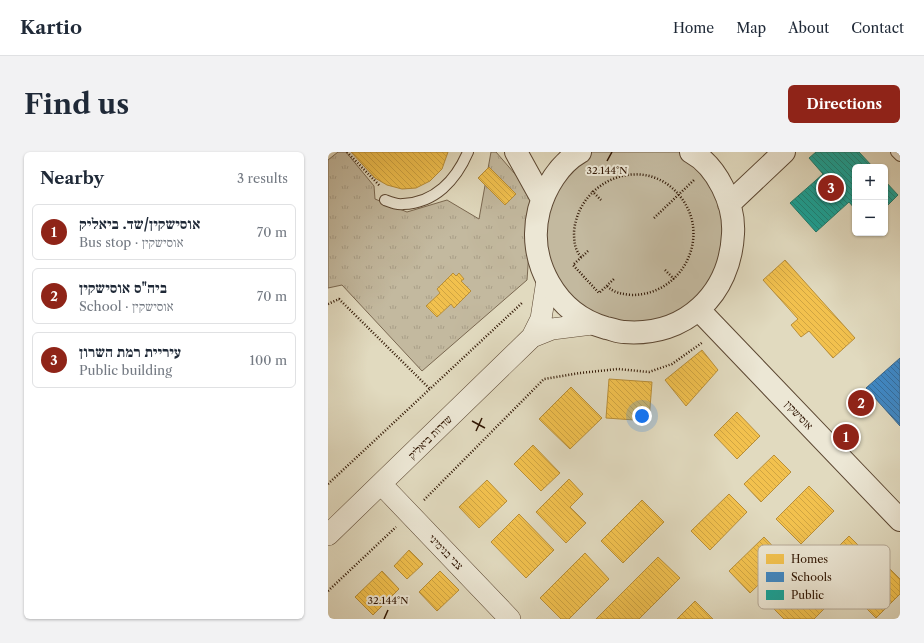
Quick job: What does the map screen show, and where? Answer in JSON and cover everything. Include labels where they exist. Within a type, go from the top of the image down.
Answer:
[{"type":"street","points":[[516,152],[542,199]]},
{"type":"street","points":[[580,152],[555,175],[542,199],[536,219],[536,240],[539,261],[547,280],[565,305],[592,324],[623,332],[656,331],[686,318],[699,310],[711,297],[724,276],[732,253],[734,228],[729,204],[722,186],[698,156]]},
{"type":"street","points":[[729,204],[784,152]]},
{"type":"street","name":"שדרות ביאליק","points":[[330,528],[382,485],[532,337],[540,318],[547,280]]},
{"type":"street","name":"אוסישקין","points":[[699,310],[900,520]]},
{"type":"street","name":"שדרות ביאליק","points":[[532,337],[552,329],[592,324]]},
{"type":"street","name":"צבי בנימיני","points":[[382,485],[510,619]]},
{"type":"lane","points":[[385,200],[402,205],[428,200],[446,187],[464,161],[468,152]]},
{"type":"lane","points":[[896,152],[900,156]]},
{"type":"path","points":[[347,152],[382,188],[385,200]]},
{"type":"path","points":[[654,218],[679,194],[698,156]]},
{"type":"path","points":[[581,257],[576,252],[574,238],[575,224],[579,211],[592,191],[605,182],[631,174],[644,175],[669,185],[679,194],[687,205],[692,217],[694,230],[694,243],[684,268],[666,286],[653,292],[640,295],[626,294],[613,291],[607,286]]},
{"type":"path","points":[[592,191],[600,200]]},
{"type":"path","points":[[588,251],[573,265],[599,293],[615,278]]},
{"type":"path","points":[[665,270],[674,279]]},
{"type":"path","points":[[328,304],[339,298],[430,389]]},
{"type":"path","points":[[328,484],[524,302]]},
{"type":"path","points":[[328,591],[410,514],[544,379],[618,369],[649,372],[672,364],[700,344],[722,334]]},
{"type":"green space","points":[[338,152],[346,152],[374,186],[375,199],[407,212],[447,200],[479,219],[491,152],[496,152],[533,195],[527,280],[422,371],[342,285],[328,288],[328,160]]},
{"type":"green space","points":[[580,152],[691,152],[734,228],[699,310],[623,332],[565,305],[536,219]]},
{"type":"building: Homes","points":[[351,152],[448,152],[442,169],[430,181],[416,188],[402,189],[387,185],[375,178]]},
{"type":"building: Homes","points":[[489,167],[516,194],[505,205],[478,178]]},
{"type":"building: Homes","points":[[785,260],[855,338],[833,358],[809,331],[801,337],[791,325],[798,319],[763,280]]},
{"type":"building: Homes","points":[[453,273],[456,276],[459,273],[464,279],[461,281],[471,291],[454,308],[451,304],[437,317],[426,306],[440,293],[437,289]]},
{"type":"building: Homes","points":[[702,350],[718,370],[686,406],[665,380]]},
{"type":"building: Homes","points":[[609,379],[652,382],[649,421],[606,418]]},
{"type":"building: Homes","points":[[571,387],[602,418],[570,449],[539,419]]},
{"type":"building: Homes","points":[[737,412],[760,436],[737,459],[714,435]]},
{"type":"building: Homes","points":[[533,445],[560,473],[541,491],[514,464]]},
{"type":"building: Homes","points":[[774,455],[791,472],[761,502],[744,484]]},
{"type":"building: Homes","points":[[569,479],[583,494],[570,507],[586,523],[566,543],[536,512]]},
{"type":"building: Homes","points":[[487,480],[507,501],[479,528],[459,507]]},
{"type":"building: Homes","points":[[809,486],[834,511],[801,544],[776,519]]},
{"type":"building: Homes","points":[[729,494],[747,512],[710,550],[691,531]]},
{"type":"building: Homes","points":[[642,500],[664,522],[623,563],[601,541]]},
{"type":"building: Homes","points":[[519,514],[554,550],[526,578],[491,542]]},
{"type":"building: Homes","points":[[849,536],[858,545],[840,545]]},
{"type":"building: Homes","points":[[764,537],[772,545],[758,545],[758,585],[750,593],[729,571]]},
{"type":"building: Homes","points":[[409,550],[423,564],[407,579],[394,566]]},
{"type":"building: Homes","points":[[585,553],[609,579],[569,619],[561,619],[540,598]]},
{"type":"building: Homes","points":[[658,557],[680,578],[639,619],[596,619]]},
{"type":"building: Homes","points":[[890,569],[900,579],[900,594],[890,604]]},
{"type":"building: Homes","points":[[382,571],[399,589],[373,615],[355,597]]},
{"type":"building: Homes","points":[[440,571],[459,590],[437,611],[419,592]]},
{"type":"building: Homes","points":[[695,601],[713,619],[677,619]]},
{"type":"building: Homes","points":[[774,609],[824,609],[814,619],[784,619]]},
{"type":"building: Homes","points":[[867,609],[885,609],[876,618]]},
{"type":"building: Schools","points":[[900,358],[900,426],[866,388]]},
{"type":"building: Public","points":[[816,152],[859,152],[870,164],[852,164],[852,206],[849,202],[816,232],[790,203],[823,174],[809,158]]},
{"type":"building: Public","points":[[888,184],[898,195],[888,205]]},
{"type":"place","name":"עיריית רמת השרון","points":[[831,188]]},
{"type":"place","name":"ביה\"ס אוסישקין","points":[[861,403]]},
{"type":"place","name":"אוסישקין/שד. ביאליק","points":[[846,437]]}]
